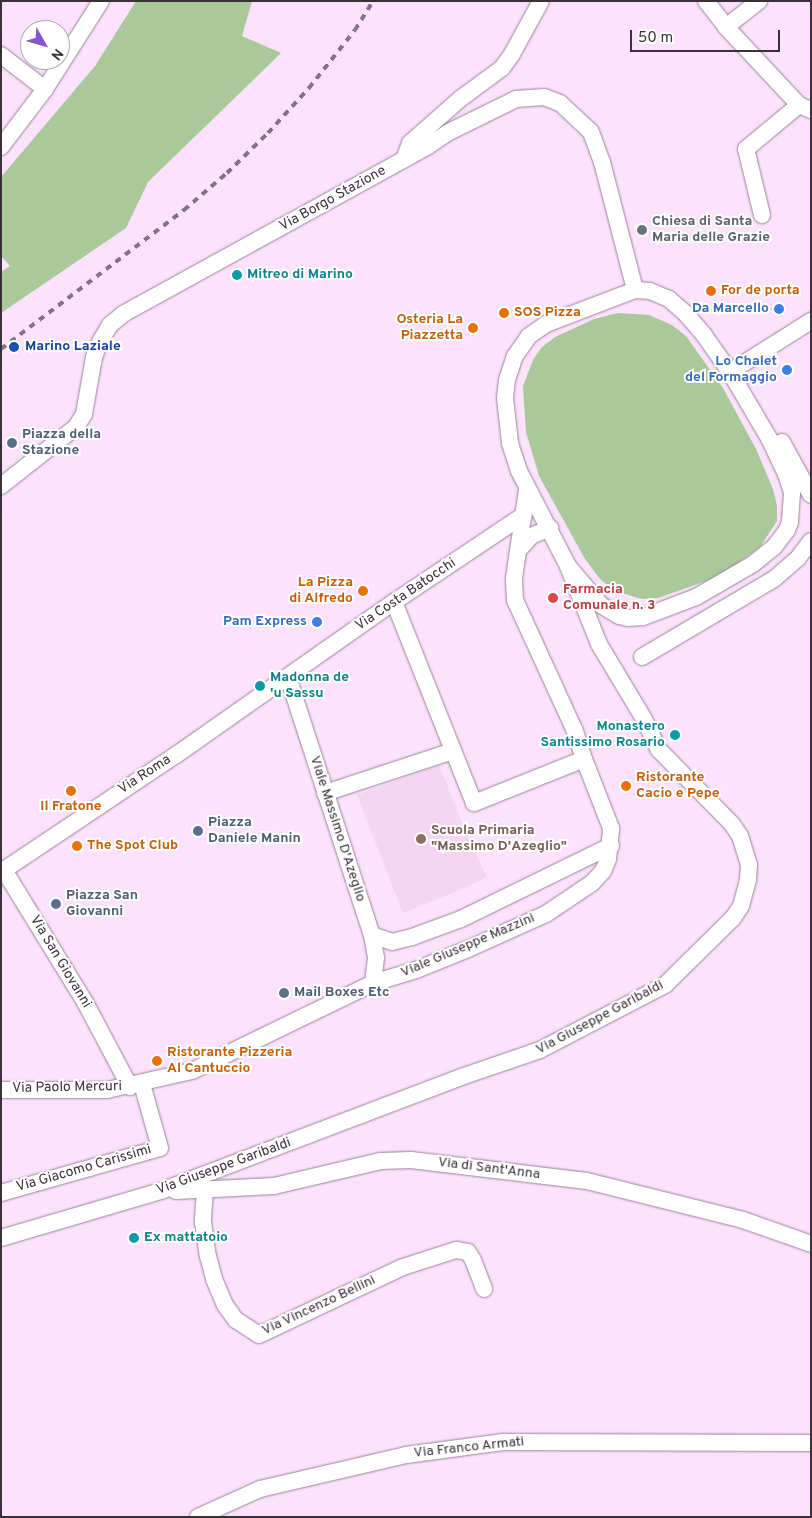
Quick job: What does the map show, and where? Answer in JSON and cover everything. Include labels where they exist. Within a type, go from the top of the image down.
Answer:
[{"type":"street","points":[[1,147],[45,89],[101,1]]},
{"type":"street","points":[[404,159],[410,143],[460,99],[502,68],[512,54],[541,1]]},
{"type":"street","points":[[706,1],[726,27],[805,107],[746,148],[762,215]]},
{"type":"street","points":[[726,27],[759,1]]},
{"type":"street","points":[[1,55],[45,89]]},
{"type":"street","name":"Via Borgo Stazione","points":[[1,486],[76,427],[84,414],[94,357],[100,340],[110,325],[116,320],[447,133],[516,99],[544,97],[560,103],[592,132],[602,162],[635,290]]},
{"type":"street","points":[[735,369],[786,474],[792,493],[790,522],[780,541],[734,577],[696,597],[643,617],[628,618],[610,612],[600,605],[568,566],[536,502],[527,490],[510,443],[504,398],[515,356],[529,336],[546,324],[635,290],[650,291],[677,306],[735,369],[811,495]]},
{"type":"street","points":[[735,369],[811,321]]},
{"type":"street","name":"Viale Giuseppe Mazzini","points":[[192,1071],[373,983],[434,963],[546,914],[592,883],[603,871],[611,846],[612,828],[574,729],[516,600],[514,578],[527,490]]},
{"type":"street","name":"Via Costa Batocchi","points":[[288,677],[394,602],[524,515]]},
{"type":"street","points":[[518,551],[531,536],[550,528]]},
{"type":"street","points":[[642,656],[774,579],[798,558],[811,541]]},
{"type":"street","name":"Via Giuseppe Garibaldi","points":[[1,1238],[161,1191],[552,1045],[665,985],[733,918],[741,906],[748,879],[747,858],[740,836],[732,824],[659,750],[644,719],[599,644],[568,566]]},
{"type":"street","points":[[394,602],[474,803],[584,759]]},
{"type":"street","name":"Viale Massimo D'Azeglio","points":[[288,677],[372,935],[376,958],[373,983]]},
{"type":"street","name":"Via Roma","points":[[3,871],[288,677]]},
{"type":"street","points":[[325,793],[453,751]]},
{"type":"street","name":"Viale Giuseppe Mazzini","points":[[372,935],[392,942],[412,937],[461,919],[611,846]]},
{"type":"street","name":"Via San Giovanni","points":[[3,871],[51,944],[114,1055],[136,1085]]},
{"type":"street","name":"Via Paolo Mercuri","points":[[1,1090],[107,1090],[192,1071]]},
{"type":"street","name":"Via Giacomo Carissimi","points":[[1,1193],[160,1148],[136,1085]]},
{"type":"street","name":"Via di Sant'Anna","points":[[161,1191],[274,1186],[381,1161],[411,1160],[587,1181],[743,1220],[811,1244]]},
{"type":"street","name":"Via Vincenzo Bellini","points":[[205,1190],[203,1222],[208,1256],[214,1279],[225,1305],[236,1320],[259,1335],[404,1267],[456,1250],[468,1252],[484,1289]]},
{"type":"street","name":"Via Franco Armati","points":[[198,1517],[260,1488],[406,1455],[503,1442],[600,1440],[720,1444],[811,1443]]},
{"type":"shaded area","name":"Scuola Primaria \"Massimo D'Azeglio\"","points":[[439,765],[469,840],[487,877],[403,913],[357,795]]},
{"type":"green space","points":[[136,1],[252,1],[242,36],[281,53],[148,182],[126,228],[1,313],[1,272],[10,266],[1,256],[1,177],[95,66]]},
{"type":"green space","points":[[618,313],[649,315],[672,325],[686,336],[723,388],[756,449],[773,489],[777,506],[777,521],[760,547],[720,576],[658,598],[642,599],[615,591],[600,579],[585,559],[539,476],[526,432],[523,386],[533,360],[542,347],[555,337],[594,319]]},
{"type":"railway","points":[[1,349],[184,210],[227,173],[268,133],[309,88],[355,30],[373,1]]},
{"type":"place","name":"Chiesa di Santa Maria delle Grazie","points":[[642,230]]},
{"type":"place","name":"Mitreo di Marino","points":[[237,275]]},
{"type":"place","name":"For de porta","points":[[711,291]]},
{"type":"place","name":"Da Marcello","points":[[779,309]]},
{"type":"place","name":"SOS Pizza","points":[[504,313]]},
{"type":"place","name":"Osteria La Piazzetta","points":[[473,328]]},
{"type":"place","name":"Marino Laziale","points":[[14,347]]},
{"type":"place","name":"Lo Chalet del Formaggio","points":[[787,370]]},
{"type":"place","name":"Piazza della Stazione","points":[[12,443]]},
{"type":"place","name":"La Pizza di Alfredo","points":[[363,591]]},
{"type":"place","name":"Farmacia Comunale n. 3","points":[[553,598]]},
{"type":"place","name":"Pam Express","points":[[317,622]]},
{"type":"place","name":"Madonna de 'u Sassu","points":[[260,686]]},
{"type":"place","name":"Monastero Santissimo Rosario","points":[[675,735]]},
{"type":"place","name":"Ristorante Cacio e Pepe","points":[[626,786]]},
{"type":"place","name":"Il Fratone","points":[[71,791]]},
{"type":"place","name":"Piazza Daniele Manin","points":[[198,831]]},
{"type":"place","name":"Scuola Primaria \"Massimo D'Azeglio\"","points":[[421,839]]},
{"type":"place","name":"The Spot Club","points":[[77,846]]},
{"type":"place","name":"Piazza San Giovanni","points":[[56,904]]},
{"type":"place","name":"Mail Boxes Etc","points":[[284,993]]},
{"type":"place","name":"Ristorante Pizzeria Al Cantuccio","points":[[157,1061]]},
{"type":"place","name":"Ex mattatoio","points":[[134,1238]]}]
